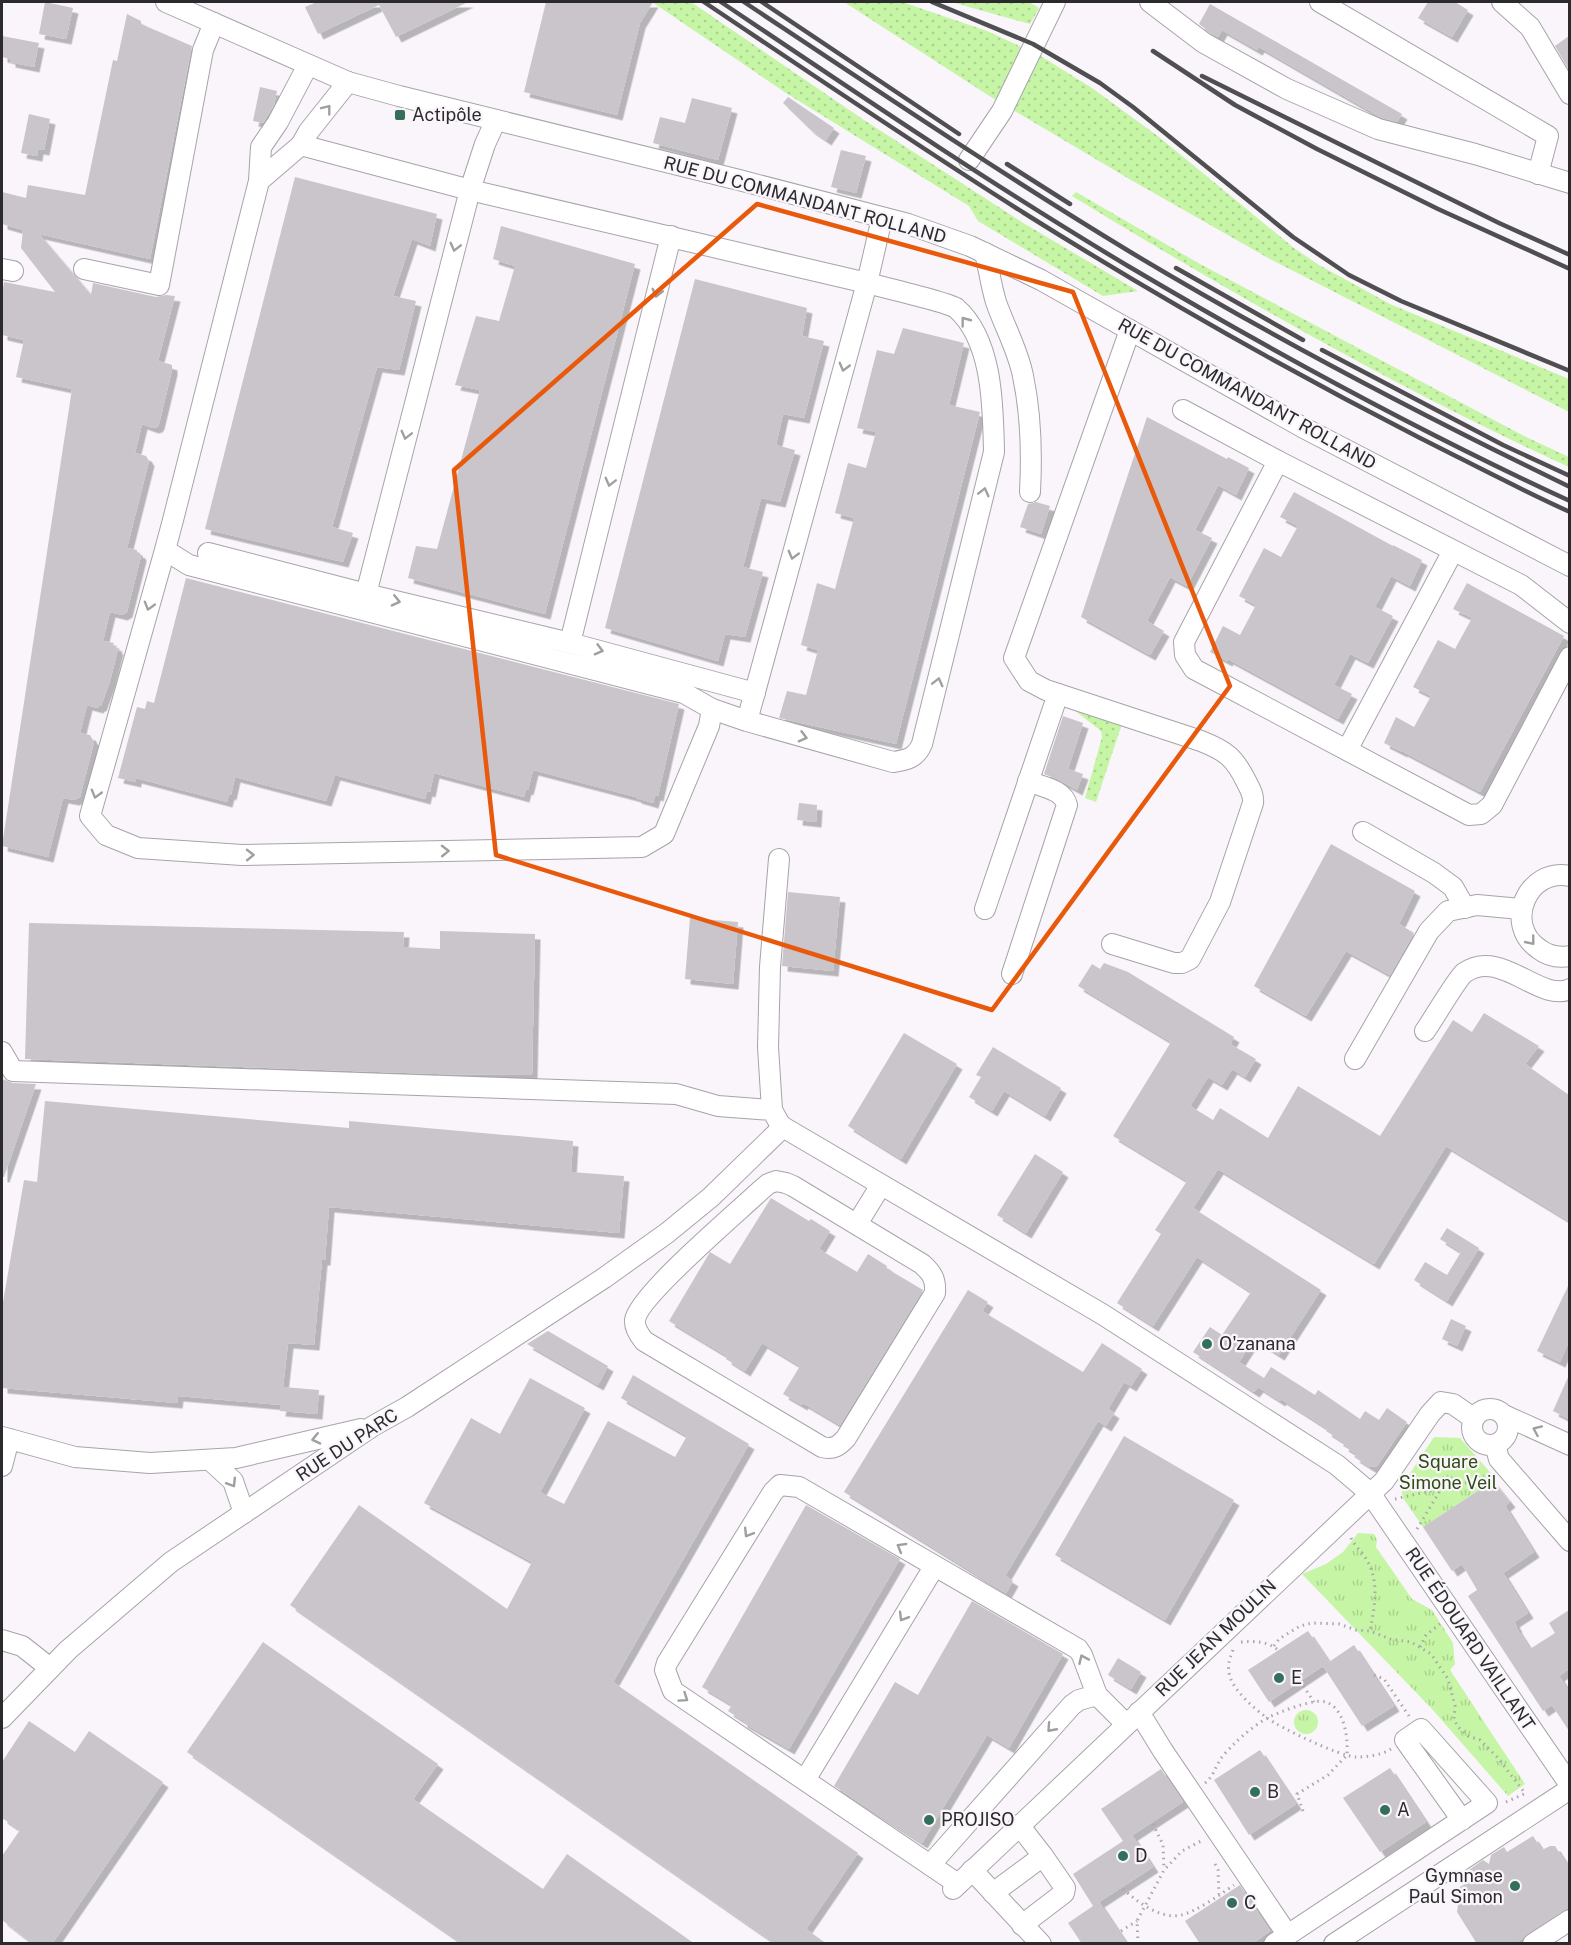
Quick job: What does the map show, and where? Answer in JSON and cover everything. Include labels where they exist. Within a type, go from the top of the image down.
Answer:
[{"type":"street","name":"RUE DU COMMANDANT ROLLAND","points":[[166,2],[348,82],[739,180],[882,218],[960,242],[1041,280],[1302,427],[1569,566]]},
{"type":"street","points":[[969,160],[1002,111],[1037,34],[1051,14],[1055,2]]},
{"type":"street","points":[[1150,2],[1204,43],[1287,89],[1378,129],[1474,154],[1569,183]]},
{"type":"street","points":[[1320,2],[1548,136],[1538,174]]},
{"type":"street","points":[[1502,2],[1530,27],[1569,94]]},
{"type":"street","points":[[84,269],[159,285],[203,50],[214,23]]},
{"type":"street","points":[[308,64],[278,122],[261,147],[259,181],[165,549],[90,816],[106,835],[138,848],[242,855],[642,847],[664,834],[673,817],[709,726],[712,709]]},
{"type":"street","points":[[259,181],[301,145],[309,131],[348,82]]},
{"type":"street","points":[[366,594],[470,190],[485,144],[496,120]]},
{"type":"street","points":[[165,549],[189,566],[684,693],[712,709],[747,721],[893,762],[908,760],[919,752],[922,744],[994,452],[994,423],[989,373],[979,343],[969,324],[954,307],[867,283],[470,190],[301,145]]},
{"type":"street","points":[[747,721],[867,283],[882,218]]},
{"type":"street","points":[[570,642],[671,236]]},
{"type":"street","points":[[985,253],[996,302],[1016,349],[1023,376],[1029,410],[1032,458],[1030,492]]},
{"type":"street","points":[[1112,944],[1174,963],[1182,963],[1190,959],[1224,892],[1254,803],[1254,796],[1237,764],[1221,749],[1058,694],[1029,681],[1014,658],[1130,330]]},
{"type":"street","points":[[1183,410],[1521,585],[1569,623]]},
{"type":"street","points":[[1278,460],[1184,642],[1185,655],[1194,669],[1469,815],[1481,814],[1492,805],[1569,657]]},
{"type":"street","points":[[1347,750],[1453,551]]},
{"type":"street","points":[[208,553],[366,594],[570,642],[755,693]]},
{"type":"street","points":[[985,909],[1058,694]]},
{"type":"street","points":[[1012,975],[1067,805],[1061,794],[1028,782]]},
{"type":"street","points":[[1364,832],[1434,873],[1453,887],[1465,908]]},
{"type":"street","points":[[779,859],[770,967],[768,1047],[772,1110],[782,1128]]},
{"type":"street","points":[[1569,876],[1555,875],[1536,884],[1524,900],[1521,909],[1523,929],[1534,946],[1554,956],[1569,956]]},
{"type":"street","points":[[1355,1059],[1429,931],[1448,911],[1477,905],[1521,909]]},
{"type":"street","points":[[1425,1031],[1463,974],[1481,966],[1499,968],[1551,991],[1563,992],[1569,989]]},
{"type":"street","points":[[2,1052],[13,1071],[676,1094],[718,1106],[772,1110]]},
{"type":"street","name":"RUE ÉDOUARD VAILLANT","points":[[782,1128],[1102,1314],[1337,1465],[1370,1493],[1569,1786]]},
{"type":"street","name":"RUE DU PARC","points":[[2,1718],[68,1650],[171,1562],[373,1426],[407,1407],[604,1278],[667,1233],[711,1197],[782,1128]]},
{"type":"street","points":[[776,1181],[786,1183],[857,1224],[922,1264],[933,1274],[936,1284],[934,1293],[840,1445],[828,1449],[822,1447],[644,1341],[637,1330],[635,1320],[642,1304],[661,1283],[768,1184],[776,1181]]},
{"type":"street","points":[[857,1224],[881,1185]]},
{"type":"street","name":"RUE JEAN MOULIN","points":[[961,1881],[1384,1481],[1441,1402],[1453,1404],[1473,1418]]},
{"type":"street","points":[[1504,1415],[1508,1429],[1501,1442],[1495,1445],[1481,1444],[1475,1439],[1471,1425],[1473,1418],[1478,1413],[1491,1408],[1569,1444]]},
{"type":"street","points":[[2,1466],[5,1438],[75,1457],[150,1463],[236,1458],[373,1426]]},
{"type":"street","points":[[1495,1445],[1499,1459],[1569,1541]]},
{"type":"street","points":[[210,1460],[233,1481],[244,1513]]},
{"type":"street","points":[[1041,1944],[993,1893],[961,1881],[930,1864],[673,1691],[665,1670],[667,1663],[780,1485],[799,1487],[1078,1649],[1097,1695],[1132,1718],[1191,1792],[1213,1840],[1248,1876],[1281,1939],[1462,1820],[1487,1803],[1421,1728],[1412,1735],[1462,1820]]},
{"type":"street","points":[[805,1780],[934,1567]]},
{"type":"street","points":[[2,1640],[22,1646],[50,1668]]},
{"type":"street","points":[[930,1864],[1072,1705],[1079,1700],[1097,1695]]},
{"type":"street","points":[[1334,1944],[1569,1786]]},
{"type":"street","points":[[1019,1825],[1065,1888],[1064,1893],[1022,1924]]},
{"type":"street","points":[[993,1893],[1043,1856]]},
{"type":"street","points":[[1533,1944],[1569,1920]]},
{"type":"path","points":[[1370,1493],[1396,1499],[1511,1473]]},
{"type":"path","points":[[1406,1546],[1441,1489]]},
{"type":"path","points":[[1350,1533],[1352,1541],[1365,1557],[1374,1575],[1375,1607],[1370,1631]]},
{"type":"path","points":[[1420,1647],[1426,1635],[1454,1615]]},
{"type":"path","points":[[1274,1646],[1279,1639],[1300,1626],[1312,1623],[1339,1624],[1356,1630],[1370,1631],[1390,1639],[1412,1642],[1431,1654],[1448,1679],[1455,1706],[1454,1719],[1458,1727],[1468,1736],[1480,1740],[1497,1757],[1525,1793]]},
{"type":"path","points":[[1278,1650],[1258,1640],[1233,1643],[1227,1665],[1230,1680],[1244,1698],[1267,1718],[1332,1751],[1347,1755],[1355,1757],[1385,1754],[1412,1735],[1384,1679],[1374,1675]]},
{"type":"path","points":[[1300,1681],[1314,1702]]},
{"type":"path","points":[[1191,1792],[1210,1779],[1221,1758],[1267,1718],[1314,1702],[1326,1702],[1338,1710],[1348,1745],[1347,1755],[1328,1775],[1297,1794],[1303,1811]]},
{"type":"path","points":[[1153,1824],[1163,1845],[1164,1870]]},
{"type":"path","points":[[1121,1931],[1137,1921],[1164,1870],[1182,1851],[1200,1841],[1213,1840]]},
{"type":"path","points":[[1200,1841],[1213,1840]]},
{"type":"path","points":[[1215,1863],[1218,1870],[1219,1894]]},
{"type":"path","points":[[1123,1889],[1145,1907],[1180,1916],[1248,1876]]},
{"type":"path","points":[[1137,1921],[1138,1944]]},
{"type":"highlighted area","points":[[757,204],[1073,292],[1230,686],[992,1010],[496,855],[454,470]]},
{"type":"green space","points":[[652,2],[691,2],[864,120],[1025,224],[1138,291],[1103,296],[978,221],[969,206],[786,93]]},
{"type":"green space","points":[[844,2],[902,2],[987,31],[1039,55],[1092,88],[1159,137],[1294,248],[1319,265],[1390,304],[1569,379],[1569,412],[1270,259],[991,97]]},
{"type":"green space","points":[[951,2],[1029,2],[1039,8],[1030,24]]},
{"type":"green space","points":[[1076,192],[1200,264],[1524,436],[1569,457],[1569,467],[1442,406],[1317,339],[1072,196]]},
{"type":"green space","points":[[1069,706],[1122,724],[1096,802],[1085,798],[1102,737],[1101,731]]},
{"type":"green space","name":"Square Simone Veil","points":[[1434,1437],[1460,1438],[1496,1479],[1423,1527],[1403,1498],[1401,1487]]},
{"type":"green space","points":[[1358,1533],[1374,1534],[1377,1540],[1376,1547],[1412,1599],[1432,1610],[1453,1643],[1455,1664],[1450,1670],[1525,1784],[1508,1796],[1432,1709],[1302,1574],[1326,1564],[1343,1552]]},
{"type":"green space","points":[[1306,1710],[1314,1714],[1318,1722],[1314,1730],[1306,1734],[1298,1730],[1294,1722],[1298,1714]]},
{"type":"building","points":[[45,2],[73,8],[66,39],[39,34]]},
{"type":"building","points":[[317,2],[468,2],[396,37],[379,5],[318,34],[305,7]]},
{"type":"building","points":[[546,2],[653,2],[640,23],[617,115],[524,92]]},
{"type":"building","points":[[1428,2],[1455,2],[1468,10],[1452,37],[1418,18]]},
{"type":"building","points":[[1210,4],[1402,114],[1397,122],[1382,118],[1259,47],[1257,50],[1222,30],[1218,37],[1211,33],[1199,24]]},
{"type":"building","points":[[127,14],[141,21],[141,24],[192,46],[150,259],[39,234],[91,295],[93,283],[156,297],[175,296],[158,361],[172,365],[172,370],[159,424],[153,428],[142,424],[135,453],[146,456],[149,461],[127,548],[137,550],[141,556],[127,612],[122,615],[110,612],[103,641],[114,643],[113,645],[118,649],[110,681],[101,706],[98,708],[87,705],[80,733],[90,735],[94,742],[80,797],[74,800],[63,798],[48,857],[2,846],[72,389],[16,377],[24,340],[2,335],[4,282],[55,292],[21,248],[23,230],[2,224],[2,192],[26,198],[28,185],[85,195],[113,60],[117,61]]},
{"type":"building","points":[[2,36],[39,43],[34,67],[10,62],[10,59],[2,57]]},
{"type":"building","points":[[1569,36],[1569,70],[1555,46]]},
{"type":"building","points":[[260,87],[277,91],[274,105],[263,123],[253,121]]},
{"type":"building","points":[[788,97],[834,128],[826,140],[810,129],[783,103]]},
{"type":"building","points":[[692,98],[732,108],[718,160],[653,143],[660,117],[685,123]]},
{"type":"building","points":[[29,114],[50,119],[44,150],[38,149],[37,156],[21,153]]},
{"type":"building","points":[[841,150],[866,156],[856,193],[831,187]]},
{"type":"building","points":[[295,177],[437,214],[430,246],[412,239],[393,296],[416,301],[399,370],[377,367],[332,527],[353,533],[343,562],[205,529]]},
{"type":"building","points":[[501,226],[635,264],[545,614],[408,578],[416,546],[437,549],[480,390],[455,385],[476,316],[499,321],[515,266],[493,259]]},
{"type":"building","points":[[695,279],[807,308],[802,336],[824,341],[804,418],[783,414],[776,445],[795,450],[780,502],[761,498],[743,567],[763,572],[745,637],[725,634],[718,661],[605,628]]},
{"type":"building","points":[[903,328],[964,343],[949,405],[980,412],[896,744],[779,718],[787,691],[806,695],[818,650],[801,645],[817,583],[835,589],[854,518],[835,513],[848,463],[866,468],[876,432],[857,428],[877,350],[894,354]]},
{"type":"building","points":[[1147,417],[1249,468],[1236,495],[1218,485],[1195,530],[1212,538],[1187,586],[1170,577],[1147,621],[1164,631],[1150,655],[1081,617]]},
{"type":"building","points":[[1294,492],[1422,560],[1410,586],[1391,576],[1375,607],[1393,616],[1368,663],[1350,654],[1334,685],[1352,694],[1338,719],[1228,659],[1227,661],[1210,652],[1223,626],[1240,635],[1256,605],[1239,596],[1264,548],[1281,557],[1298,526],[1280,517]]},
{"type":"building","points":[[1036,502],[1050,506],[1041,534],[1020,527],[1028,504]]},
{"type":"building","points":[[186,578],[679,704],[658,796],[655,795],[653,803],[533,770],[524,797],[434,773],[430,792],[427,791],[425,799],[335,775],[326,801],[235,777],[227,802],[136,778],[136,782],[118,778],[137,707],[145,709],[147,701],[154,703]]},
{"type":"building","points":[[1467,583],[1564,636],[1480,792],[1384,743],[1396,717],[1414,727],[1431,696],[1413,687],[1438,640],[1455,649],[1472,618],[1453,609]]},
{"type":"building","points":[[1063,716],[1083,723],[1068,769],[1083,774],[1077,790],[1044,774]]},
{"type":"building","points":[[799,803],[817,805],[816,822],[797,820]]},
{"type":"building","points":[[1331,844],[1415,891],[1399,924],[1414,933],[1390,975],[1346,951],[1306,1016],[1254,986]]},
{"type":"building","points":[[788,892],[840,897],[833,971],[782,966]]},
{"type":"building","points":[[690,918],[738,922],[733,984],[685,979]]},
{"type":"building","points":[[29,923],[404,932],[403,947],[440,949],[440,931],[535,934],[532,1075],[434,1074],[25,1059]]},
{"type":"building","points":[[1104,963],[1128,972],[1234,1037],[1230,1044],[1256,1059],[1245,1077],[1232,1069],[1222,1085],[1208,1077],[1190,1106],[1213,1120],[1220,1108],[1268,1138],[1298,1086],[1380,1136],[1453,1020],[1472,1032],[1484,1013],[1539,1046],[1525,1064],[1569,1095],[1569,1221],[1446,1146],[1374,1264],[1218,1169],[1193,1208],[1321,1290],[1279,1355],[1254,1339],[1239,1362],[1264,1378],[1271,1367],[1315,1395],[1318,1390],[1360,1419],[1365,1411],[1379,1420],[1387,1408],[1407,1422],[1377,1466],[1370,1467],[1354,1457],[1357,1454],[1343,1446],[1345,1443],[1326,1431],[1328,1429],[1281,1399],[1280,1401],[1258,1387],[1254,1392],[1193,1352],[1210,1327],[1222,1335],[1251,1292],[1197,1257],[1153,1326],[1117,1303],[1161,1234],[1155,1230],[1187,1181],[1113,1136],[1171,1042],[1078,986],[1092,964],[1100,969]]},
{"type":"building","points":[[904,1033],[957,1064],[901,1159],[848,1126]]},
{"type":"building","points":[[993,1047],[1061,1088],[1045,1116],[1004,1091],[992,1111],[969,1097],[981,1077],[976,1075]]},
{"type":"building","points":[[2,1079],[13,1083],[36,1084],[4,1177],[2,1177]]},
{"type":"building","points":[[45,1101],[349,1128],[349,1121],[573,1141],[571,1172],[624,1176],[619,1233],[329,1207],[314,1345],[288,1343],[283,1387],[319,1390],[317,1414],[280,1411],[281,1405],[178,1396],[177,1403],[2,1388],[2,1308],[24,1180],[37,1182]]},
{"type":"building","points":[[1035,1154],[1063,1172],[1026,1233],[997,1215]]},
{"type":"building","points":[[771,1198],[830,1231],[819,1249],[857,1272],[868,1254],[887,1266],[886,1268],[923,1290],[840,1425],[783,1394],[800,1366],[762,1343],[745,1371],[726,1359],[727,1356],[669,1321],[710,1252],[730,1264]]},
{"type":"building","points":[[1447,1228],[1479,1248],[1447,1301],[1414,1280],[1425,1262],[1447,1275],[1461,1252],[1440,1239]]},
{"type":"building","points":[[1569,1284],[1569,1341],[1560,1362],[1537,1351]]},
{"type":"building","points":[[968,1290],[988,1302],[982,1311],[1083,1372],[1102,1343],[1142,1369],[1131,1386],[1124,1382],[1108,1409],[1114,1413],[1106,1426],[1098,1421],[1005,1576],[1013,1581],[1006,1593],[844,1492]]},
{"type":"building","points":[[1451,1319],[1466,1326],[1457,1346],[1442,1339]]},
{"type":"building","points":[[548,1331],[608,1366],[598,1385],[527,1344]]},
{"type":"building","points":[[633,1375],[749,1444],[613,1682],[858,1853],[806,1929],[827,1944],[776,1944],[290,1605],[359,1505],[507,1609],[532,1562],[424,1503],[471,1418],[500,1434],[530,1378],[585,1408],[540,1492],[564,1504],[608,1421],[675,1457],[687,1436],[621,1398]]},
{"type":"building","points":[[1569,1375],[1569,1419],[1553,1411]]},
{"type":"building","points":[[1124,1436],[1234,1500],[1165,1620],[1055,1555]]},
{"type":"building","points":[[1493,1481],[1510,1502],[1505,1506],[1534,1552],[1503,1573],[1528,1613],[1514,1622],[1530,1649],[1555,1633],[1549,1623],[1569,1610],[1569,1669],[1559,1676],[1569,1692],[1569,1731],[1552,1705],[1543,1711],[1468,1596],[1477,1590],[1462,1564],[1452,1571],[1423,1527]]},
{"type":"building","points":[[806,1505],[900,1559],[789,1749],[742,1722],[728,1711],[732,1705],[702,1687]]},
{"type":"building","points":[[972,1601],[1063,1654],[1009,1748],[987,1735],[922,1843],[834,1786],[895,1682],[918,1695]]},
{"type":"building","name":"E","points":[[1308,1631],[1329,1662],[1354,1645],[1394,1706],[1362,1726],[1323,1666],[1269,1702],[1248,1670]]},
{"type":"building","points":[[263,1642],[438,1764],[413,1799],[543,1889],[567,1854],[695,1944],[463,1944],[187,1752]]},
{"type":"building","points":[[1118,1658],[1141,1672],[1131,1689],[1108,1675]]},
{"type":"building","points":[[29,1721],[75,1752],[89,1731],[163,1782],[52,1944],[33,1944],[2,1920],[2,1856],[20,1830],[2,1818],[2,1762]]},
{"type":"building","name":"B","points":[[1260,1750],[1296,1804],[1249,1835],[1214,1780]]},
{"type":"building","name":"A","points":[[1390,1768],[1426,1822],[1380,1852],[1343,1798]]},
{"type":"building","name":"D","points":[[1161,1769],[1183,1802],[1132,1835],[1153,1867],[1099,1902],[1127,1944],[1082,1944],[1068,1923],[1093,1906],[1073,1874],[1123,1841],[1101,1809]]},
{"type":"building","name":"Gymnase Paul Simon","points":[[1533,1836],[1542,1850],[1555,1846],[1569,1868],[1569,1907],[1514,1944],[1477,1944],[1457,1912],[1458,1905],[1451,1893],[1471,1880],[1466,1872],[1483,1860],[1489,1864],[1491,1855],[1504,1847],[1507,1852]]},
{"type":"building","name":"C","points":[[1240,1885],[1270,1931],[1252,1944],[1200,1944],[1185,1921]]},
{"type":"railway","points":[[704,2],[984,187],[1170,302],[1370,412],[1570,512]]},
{"type":"railway","points":[[721,2],[973,170],[1128,266],[1346,389],[1570,501]]},
{"type":"railway","points":[[744,2],[985,161],[1185,285],[1348,375],[1570,487]]},
{"type":"railway","points":[[762,2],[959,134]]},
{"type":"railway","points":[[932,2],[1033,44],[1100,83],[1133,107],[1293,237],[1349,275],[1401,301],[1570,371]]},
{"type":"railway","points":[[1153,51],[1235,105],[1317,149],[1438,209],[1570,269]]},
{"type":"railway","points":[[1202,76],[1499,223],[1570,255]]},
{"type":"railway","points":[[1007,164],[1070,204]]},
{"type":"railway","points":[[1176,268],[1303,340]]},
{"type":"railway","points":[[1322,350],[1503,445],[1570,476]]},
{"type":"place","name":"Actipôle","points":[[400,115]]},
{"type":"place","name":"O'zanana","points":[[1207,1344]]},
{"type":"place","name":"E","points":[[1279,1678]]},
{"type":"place","name":"B","points":[[1255,1792]]},
{"type":"place","name":"A","points":[[1385,1810]]},
{"type":"place","name":"PROJISO","points":[[929,1820]]},
{"type":"place","name":"D","points":[[1123,1856]]},
{"type":"place","name":"Gymnase Paul Simon","points":[[1515,1886]]},
{"type":"place","name":"C","points":[[1232,1903]]}]
